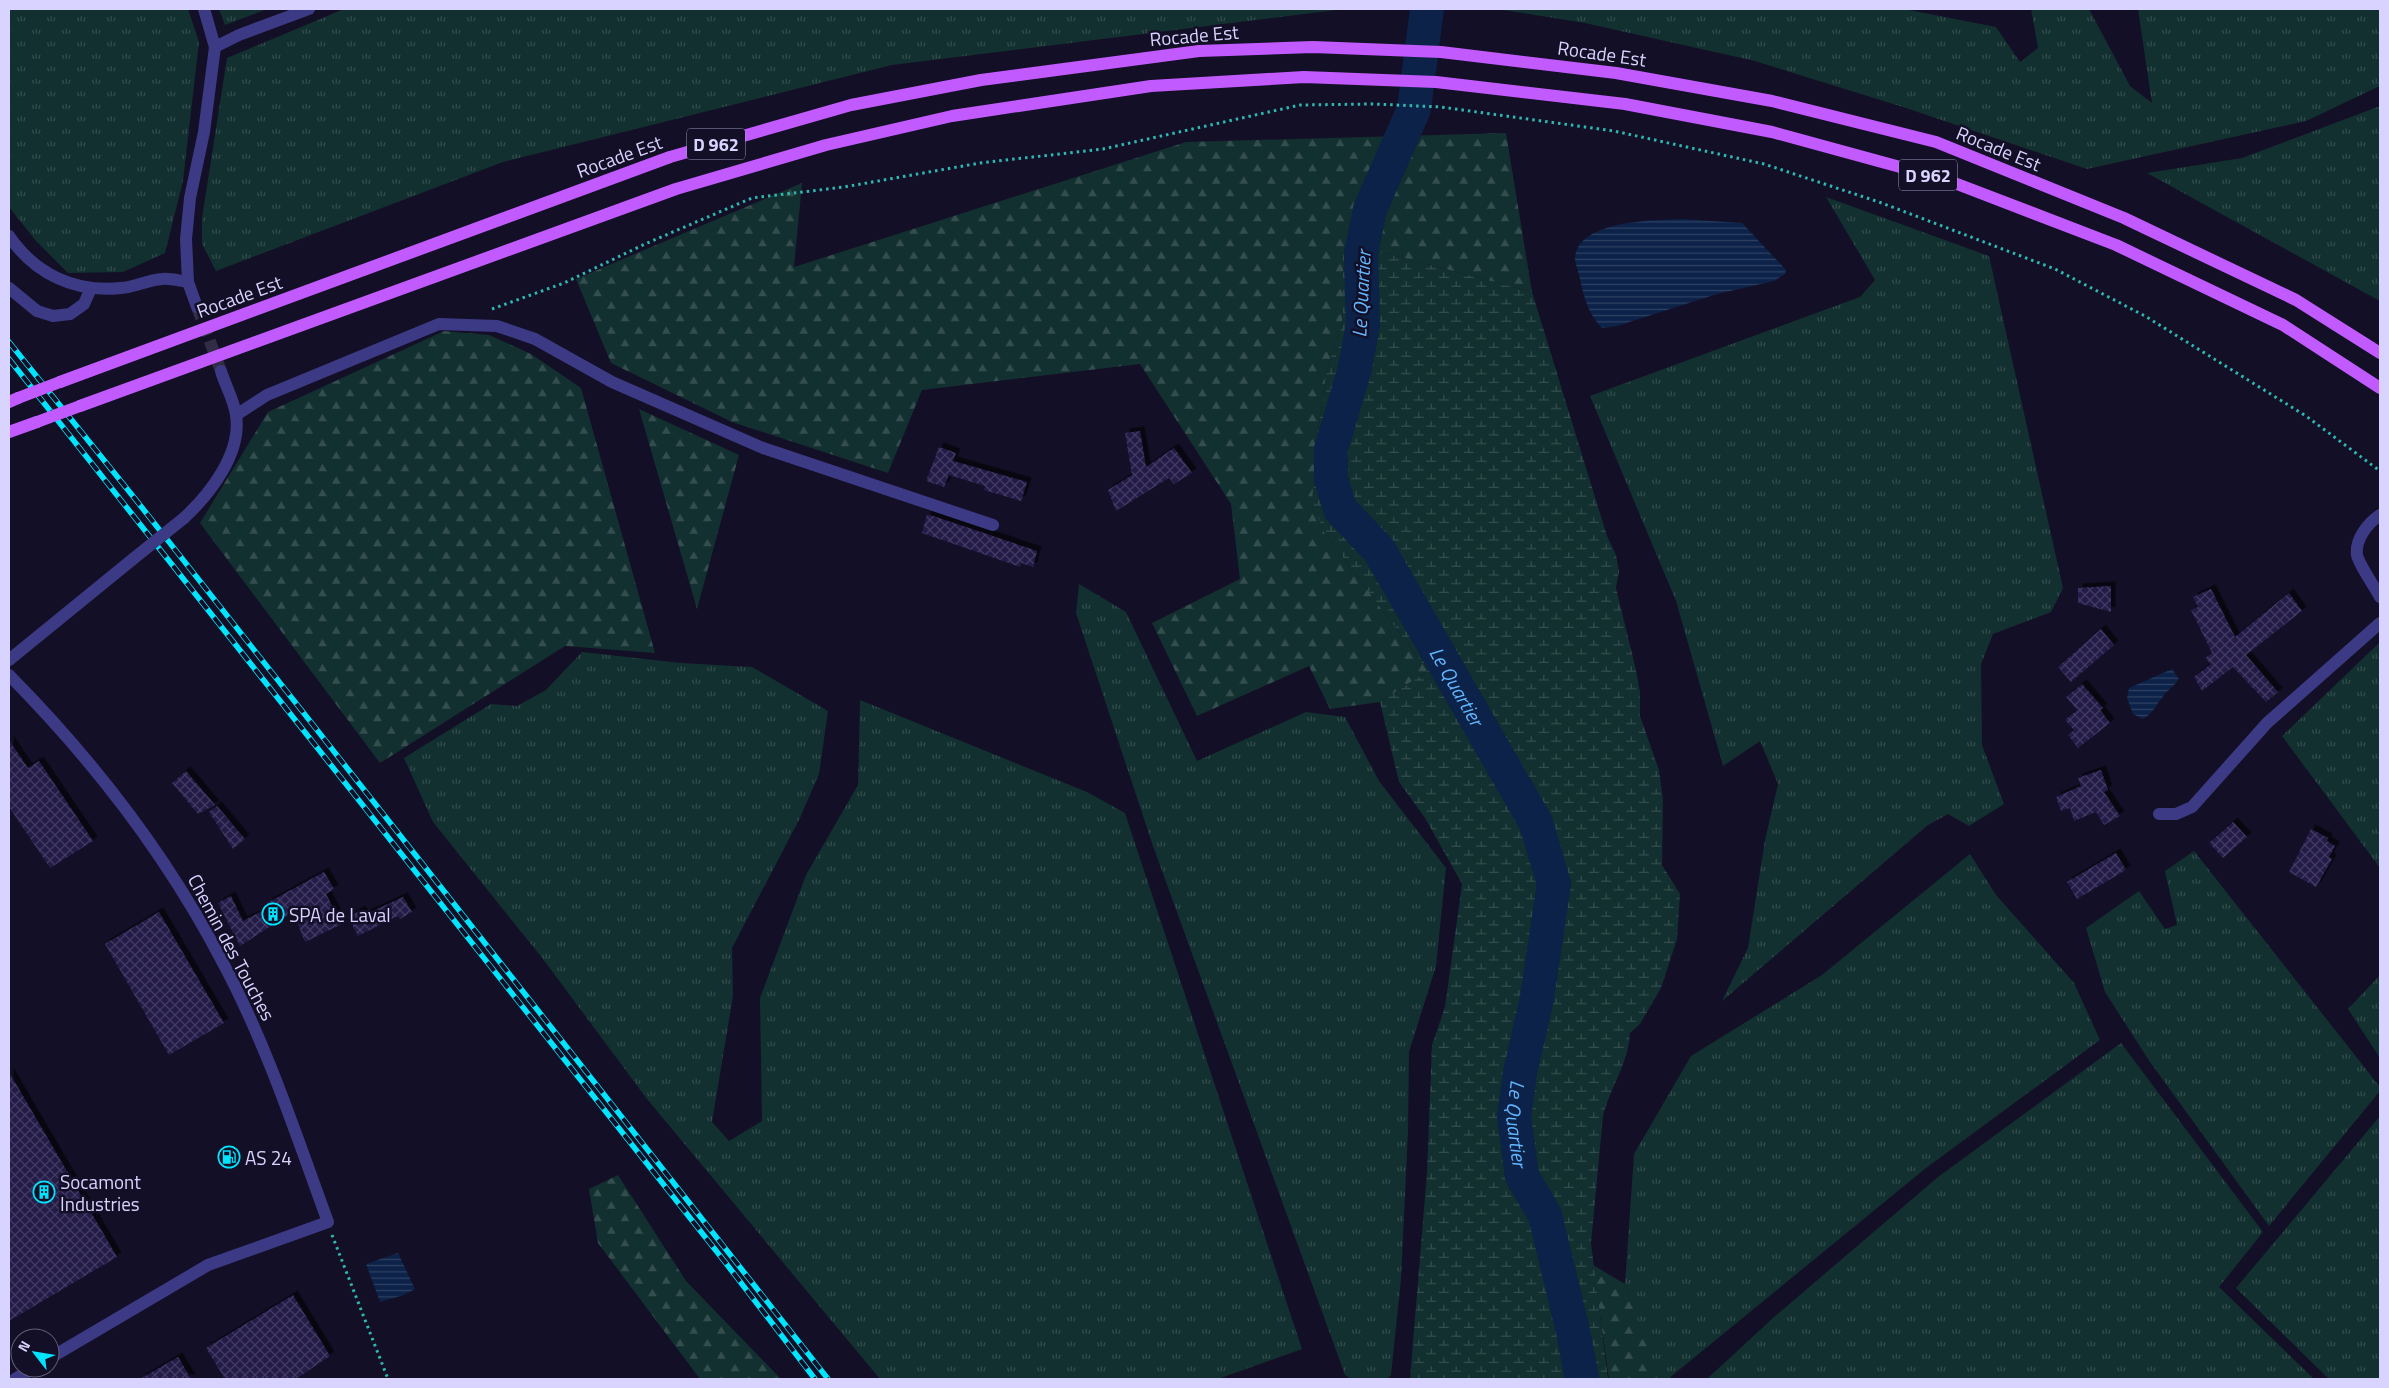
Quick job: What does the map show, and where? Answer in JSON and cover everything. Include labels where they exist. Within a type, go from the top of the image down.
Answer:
[{"type":"main road","name":"Rocade Est","points":[[13,400],[670,158],[851,105],[981,80],[1199,51],[1313,47],[1441,52],[1626,74],[1772,101],[1936,142],[2141,226],[2296,300],[2380,353]]},
{"type":"main road","name":"D 962","points":[[9,432],[676,189],[826,144],[952,116],[1151,86],[1304,78],[1436,82],[1625,104],[1772,132],[1944,179],[2116,245],[2283,326],[2380,388]]},
{"type":"street","points":[[197,308],[188,282],[186,239],[190,198],[204,132],[215,48],[204,9]]},
{"type":"street","points":[[215,48],[239,36],[309,9]]},
{"type":"street","points":[[9,236],[31,262],[47,274],[67,284],[92,288],[121,288],[162,279],[188,282]]},
{"type":"street","points":[[9,288],[37,311],[53,316],[70,314],[84,304],[92,288]]},
{"type":"street","points":[[236,415],[267,395],[439,324],[497,326],[535,339],[612,382],[763,448],[993,525]]},
{"type":"street","points":[[9,660],[184,518],[213,488],[234,442],[236,415],[221,371]]},
{"type":"street","points":[[2380,515],[2370,522],[2361,536],[2357,555],[2380,597]]},
{"type":"street","points":[[2158,814],[2176,814],[2192,807],[2267,723],[2380,623]]},
{"type":"street","name":"Chemin des Touches","points":[[9,675],[114,795],[178,882],[224,964],[270,1064],[328,1222]]},
{"type":"street","points":[[60,1352],[208,1265],[328,1222]]},
{"type":"path","points":[[484,311],[564,283],[645,244],[752,198],[844,187],[980,163],[1103,149],[1300,104],[1441,106],[1614,131],[1764,164],[1879,202],[2046,266],[2145,316],[2306,416],[2380,471]]},
{"type":"path","points":[[328,1222],[388,1379]]},
{"type":"green space","points":[[9,9],[188,9],[199,42],[183,181],[165,253],[123,272],[68,273],[36,241],[9,207]]},
{"type":"green space","points":[[219,9],[267,9],[225,25]]},
{"type":"green space","points":[[344,9],[1344,9],[892,65],[503,162],[216,271],[202,244],[202,218],[227,58]]},
{"type":"green space","points":[[1497,9],[1904,9],[1996,27],[2020,62],[2038,48],[2031,9],[2089,9],[2130,86],[2152,103],[2138,9],[2380,9],[2380,86],[2306,121],[2087,169],[1906,108],[1755,61],[1585,23]]},
{"type":"green space","points":[[2380,106],[2380,301],[2147,173],[2242,158]]},
{"type":"green space","points":[[1506,133],[1532,292],[1389,254],[1343,247],[1343,314],[1341,328],[1327,369],[1317,439],[1324,532],[1428,671],[1380,702],[1330,709],[1309,666],[1197,716],[1152,623],[1240,579],[1231,504],[1140,364],[922,390],[888,473],[732,422],[611,363],[576,279],[802,183],[794,267],[1186,142]]},
{"type":"green space","points":[[1826,197],[1989,256],[2063,588],[2051,612],[1993,634],[1981,664],[1982,745],[2004,804],[1969,826],[1948,814],[1928,825],[1722,1001],[1748,948],[1765,840],[1778,784],[1760,741],[1723,766],[1676,601],[1590,396],[1860,297],[1875,280]]},
{"type":"green space","points":[[1343,247],[1389,254],[1532,292],[1607,536],[1616,555],[1619,571],[1616,588],[1636,670],[1640,692],[1640,716],[1659,770],[1663,800],[1662,865],[1680,894],[1677,939],[1661,988],[1640,1024],[1630,1033],[1623,1065],[1603,1116],[1591,1243],[1608,1379],[1410,1379],[1427,1172],[1432,1045],[1445,1007],[1462,884],[1425,818],[1399,782],[1380,702],[1428,671],[1324,532],[1312,501],[1317,439],[1327,369],[1341,328],[1343,314]]},
{"type":"green space","points":[[444,331],[489,335],[531,354],[581,388],[655,653],[565,646],[380,763],[200,523],[268,412]]},
{"type":"green space","points":[[639,409],[739,455],[697,609]]},
{"type":"green space","points":[[1079,584],[1126,612],[1197,761],[1306,712],[1345,717],[1379,781],[1446,868],[1436,966],[1409,1052],[1408,1132],[1401,1279],[1391,1375],[1387,1379],[1351,1379],[1345,1375],[1153,846],[1076,613]]},
{"type":"green space","points":[[2380,642],[2380,868],[2282,736]]},
{"type":"green space","points":[[582,652],[681,663],[752,667],[828,711],[819,774],[799,820],[732,948],[733,996],[712,1122],[729,1141],[762,1121],[760,998],[806,875],[858,785],[860,700],[1087,792],[1125,813],[1302,1349],[1218,1379],[880,1379],[647,1099],[543,959],[433,822],[404,758],[491,704],[517,706],[546,690]]},
{"type":"green space","points":[[2194,851],[2380,1087],[2380,1091],[2269,1226],[2150,1062],[2105,992],[2086,928],[2139,891],[2165,929],[2177,925],[2165,871]]},
{"type":"green space","points":[[1970,854],[1996,895],[2074,983],[2100,1040],[1926,1168],[1668,1379],[1657,1379],[1625,1284],[1634,1154],[1691,1056],[1822,975]]},
{"type":"green space","points":[[2380,975],[2380,1058],[2348,1009]]},
{"type":"green space","points":[[2121,1043],[2263,1232],[2219,1287],[2314,1379],[1707,1379],[1773,1318],[1938,1177]]},
{"type":"green space","points":[[2380,1116],[2380,1379],[2329,1379],[2236,1288]]},
{"type":"green space","points":[[618,1175],[686,1281],[781,1379],[700,1379],[598,1243],[589,1189]]},
{"type":"green space","points":[[1593,1265],[1625,1284],[1659,1379],[1609,1379]]},
{"type":"water","points":[[1682,219],[1742,223],[1786,270],[1785,274],[1774,281],[1717,294],[1617,326],[1602,328],[1590,311],[1583,292],[1575,260],[1578,247],[1588,237],[1618,225],[1654,220]]},
{"type":"water","points":[[2172,669],[2179,679],[2153,711],[2143,719],[2133,714],[2127,698],[2129,688]]},
{"type":"water","points":[[398,1253],[415,1289],[404,1295],[380,1302],[366,1264]]},
{"type":"building","points":[[1140,431],[1146,467],[1174,448],[1192,473],[1174,484],[1169,478],[1116,511],[1108,490],[1132,475],[1125,433]]},
{"type":"building","points":[[939,447],[956,453],[953,461],[1027,482],[1021,501],[984,490],[985,486],[949,475],[944,487],[926,481]]},
{"type":"building","points":[[927,514],[1037,551],[1033,567],[1021,563],[1020,567],[922,533]]},
{"type":"building","points":[[2111,586],[2111,612],[2078,603],[2078,588]]},
{"type":"building","points":[[2211,589],[2235,637],[2289,593],[2302,611],[2246,655],[2278,692],[2266,702],[2233,667],[2202,691],[2194,677],[2211,664],[2205,658],[2212,653],[2191,610],[2198,607],[2193,597]]},
{"type":"building","points":[[2101,629],[2114,645],[2071,682],[2058,667]]},
{"type":"building","points":[[2082,684],[2103,708],[2100,710],[2110,723],[2078,748],[2068,735],[2074,730],[2065,720],[2077,710],[2066,697]]},
{"type":"building","points":[[9,740],[28,768],[39,761],[93,841],[50,868],[9,807]]},
{"type":"building","points":[[2101,770],[2108,790],[2104,792],[2120,816],[2104,825],[2096,812],[2074,821],[2070,808],[2061,811],[2056,797],[2081,786],[2078,778]]},
{"type":"building","points":[[186,771],[215,805],[198,814],[172,783]]},
{"type":"building","points":[[217,806],[245,839],[233,849],[209,812]]},
{"type":"building","points":[[2233,822],[2247,837],[2223,858],[2209,843]]},
{"type":"building","points":[[2311,829],[2328,838],[2327,841],[2335,846],[2329,857],[2332,859],[2316,887],[2289,872]]},
{"type":"building","points":[[2116,853],[2126,870],[2077,899],[2067,882]]},
{"type":"building","points":[[324,872],[334,889],[326,894],[342,924],[305,942],[293,912],[240,946],[218,903],[231,896],[243,921],[270,907],[267,903]]},
{"type":"building","points":[[403,897],[412,912],[400,919],[398,916],[358,936],[348,917],[361,910],[364,915]]},
{"type":"building","points":[[159,912],[224,1023],[169,1055],[105,944]]},
{"type":"building","name":"Socamont Industries","points":[[9,1072],[117,1257],[9,1321]]},
{"type":"building","points":[[293,1295],[330,1356],[296,1379],[225,1379],[206,1348]]},
{"type":"building","points":[[178,1357],[191,1379],[140,1379]]},
{"type":"waterway","name":"Le Quartier","points":[[1427,9],[1414,109],[1370,209],[1361,254],[1363,325],[1354,372],[1331,449],[1331,479],[1340,509],[1379,550],[1536,823],[1554,884],[1537,998],[1520,1073],[1514,1117],[1522,1176],[1545,1215],[1573,1331],[1582,1379]]},
{"type":"tunnel","points":[[197,307],[221,371]]},
{"type":"railway","points":[[9,342],[136,500],[828,1379]]},
{"type":"railway","points":[[9,359],[725,1262],[815,1379]]},
{"type":"place","name":"SPA de Laval","points":[[273,914]]},
{"type":"place","name":"AS 24","points":[[229,1157]]},
{"type":"place","name":"Socamont Industries","points":[[44,1192]]}]
